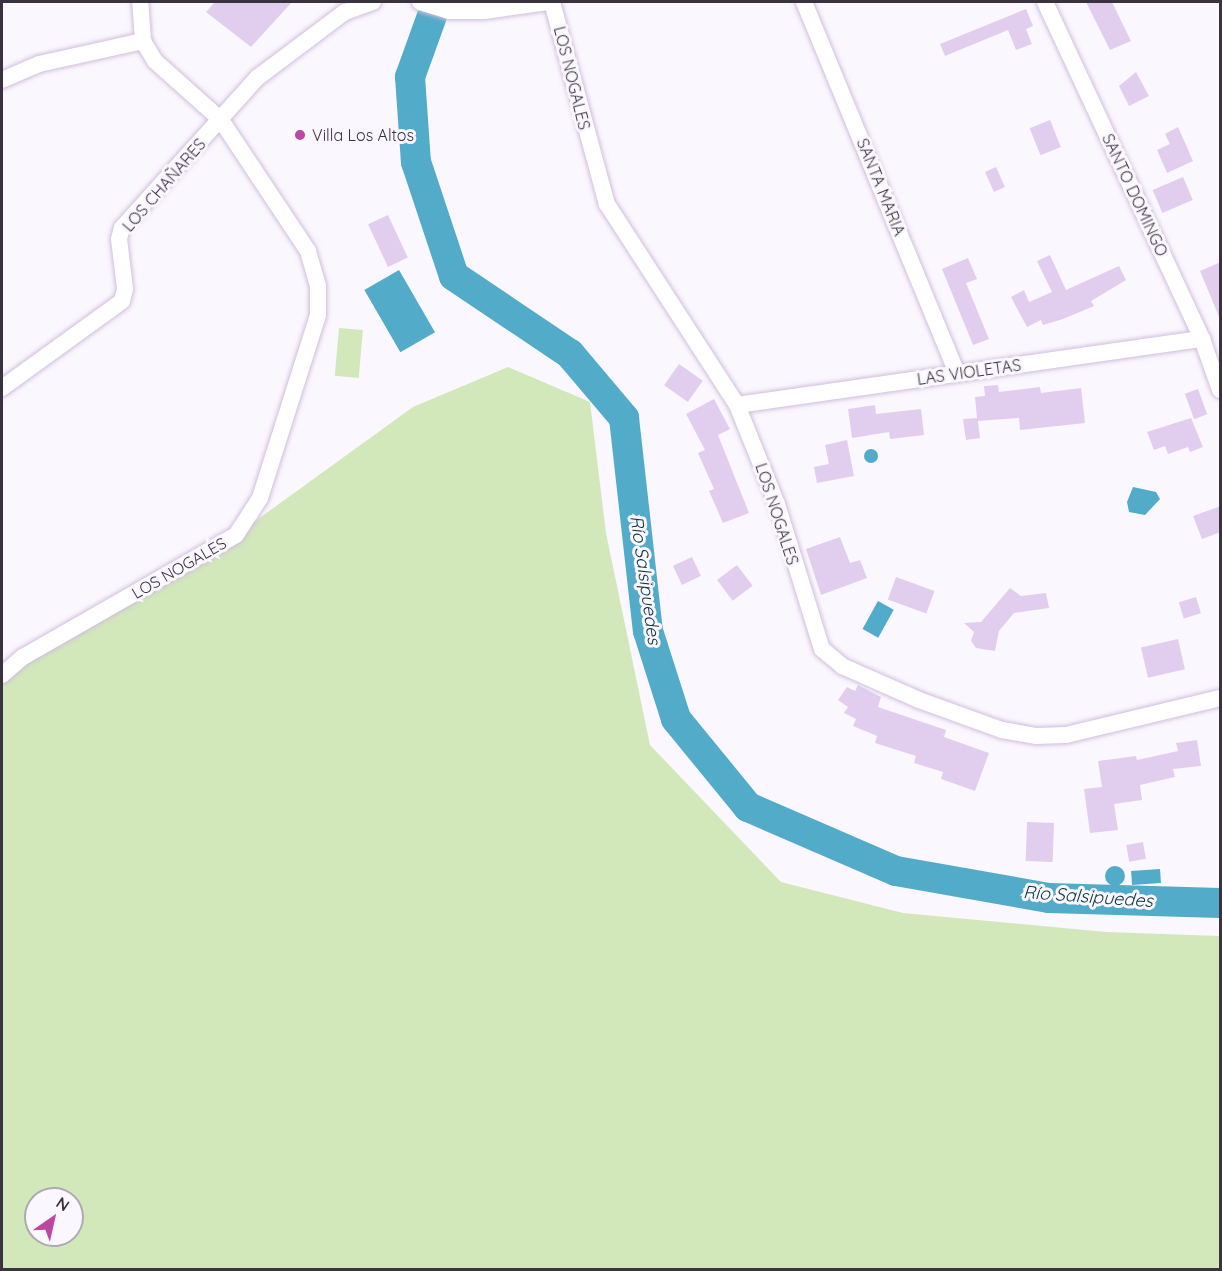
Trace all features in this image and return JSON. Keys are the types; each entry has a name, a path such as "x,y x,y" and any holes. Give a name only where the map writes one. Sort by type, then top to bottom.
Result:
{"street":[{"path":"2,81 39,64 143,41 140,2"},
{"name":"LOS CHAÑARES","path":"2,388 122,301 125,289 119,239 122,228 276,60 345,12 373,2"},
{"path":"420,2 449,11 484,11 547,2"},
{"name":"LOS NOGALES","path":"552,2 607,204 737,405 777,504 822,649 842,666 1002,730 1036,736 1066,735 1221,698"},
{"name":"SANTA MARIA","path":"804,2 957,374"},
{"name":"SANTO DOMINGO","path":"1045,2 1202,339 1221,390"},
{"name":"LOS NOGALES","path":"2,675 23,657 236,535 260,498 318,315 318,286 308,251 292,222 221,120 155,61 143,41"},
{"name":"LAS VIOLETAS","path":"737,405 1202,339"}],"green space":[{"path":"339,328 363,330 359,378 335,376"},
{"path":"508,367 590,402 606,533 650,745 781,882 903,913 1106,932 1220,936 1220,1269 2,1270 2,675 236,535 413,407"}],"water":[{"path":"399,270 435,332 400,352 364,290"},
{"path":"868,449 874,449 878,456 874,463 868,463 864,459 864,453"},
{"path":"1133,487 1156,492 1160,499 1145,515 1129,512 1127,502"},
{"path":"878,601 894,610 878,638 862,629"},
{"path":"1115,866 1122,869 1125,876 1122,883 1115,886 1108,883 1105,876 1108,869"},
{"path":"1160,869 1161,883 1132,885 1131,871"}],"building":[{"path":"215,2 292,2 251,47 206,12"},
{"path":"1086,2 1112,2 1131,41 1110,50"},
{"path":"1026,9 1033,26 1026,29 1032,44 1016,50 1008,30 945,56 940,44"},
{"path":"1136,72 1149,96 1129,106 1119,86"},
{"path":"1050,120 1061,147 1040,155 1030,128"},
{"path":"1178,127 1193,161 1167,173 1157,150 1170,144 1165,134"},
{"path":"996,167 1005,187 994,192 985,172"},
{"path":"1183,177 1193,200 1162,213 1153,190"},
{"path":"388,215 408,258 388,267 368,224"},
{"path":"1050,255 1066,290 1119,266 1126,280 1091,301 1094,306 1063,319 1043,325 1041,320 1027,327 1011,297 1024,290 1029,302 1052,292 1037,261"},
{"path":"968,258 977,279 966,283 989,339 973,345 942,269"},
{"path":"1221,262 1221,319 1220,319 1200,271"},
{"path":"679,364 703,381 688,402 664,385"},
{"path":"998,385 999,392 1040,387 1041,393 1081,388 1085,423 1020,430 1019,418 978,421 980,438 966,440 963,419 977,418 975,397 985,396 984,386"},
{"path":"1198,389 1207,414 1194,419 1185,394"},
{"path":"714,399 730,429 718,435 749,513 723,523 709,491 714,489 698,453 705,450 686,414"},
{"path":"875,405 876,414 921,409 924,435 890,439 889,432 852,438 848,409"},
{"path":"1191,418 1203,447 1190,452 1188,447 1168,454 1165,446 1154,450 1147,432"},
{"path":"847,440 854,476 817,483 814,467 829,464 825,445"},
{"path":"1221,506 1221,532 1202,539 1193,516"},
{"path":"840,537 850,563 860,560 867,578 821,595 806,549"},
{"path":"692,557 701,576 682,585 673,566"},
{"path":"737,565 753,586 733,601 717,580"},
{"path":"896,577 935,591 926,614 888,600"},
{"path":"1010,588 1021,596 1046,593 1049,608 1014,613 999,631 995,651 976,648 971,641 974,632 964,623 981,622"},
{"path":"1196,597 1201,613 1184,619 1179,602"},
{"path":"1178,639 1185,669 1148,678 1141,648"},
{"path":"858,685 881,697 878,707 946,730 944,737 989,753 975,791 941,779 943,772 914,763 916,756 875,743 877,736 853,726 856,719 844,713 848,707 838,700 847,687 855,691"},
{"path":"1197,740 1201,766 1173,769 1175,777 1140,785 1142,800 1114,804 1118,830 1090,833 1084,789 1102,787 1098,761 1136,756 1137,760 1178,751 1176,743"},
{"path":"1027,822 1054,823 1053,862 1026,861"},
{"path":"1143,842 1146,859 1129,862 1126,845"}],"waterway":[{"name":"Río Salsipuedes","path":"437,2 410,77 416,162 454,276 570,354 624,418 648,631 676,719 748,807 896,871 1049,898 1220,903"}],"place":[{"name":"Villa Los Altos","path":"300,135"}]}
